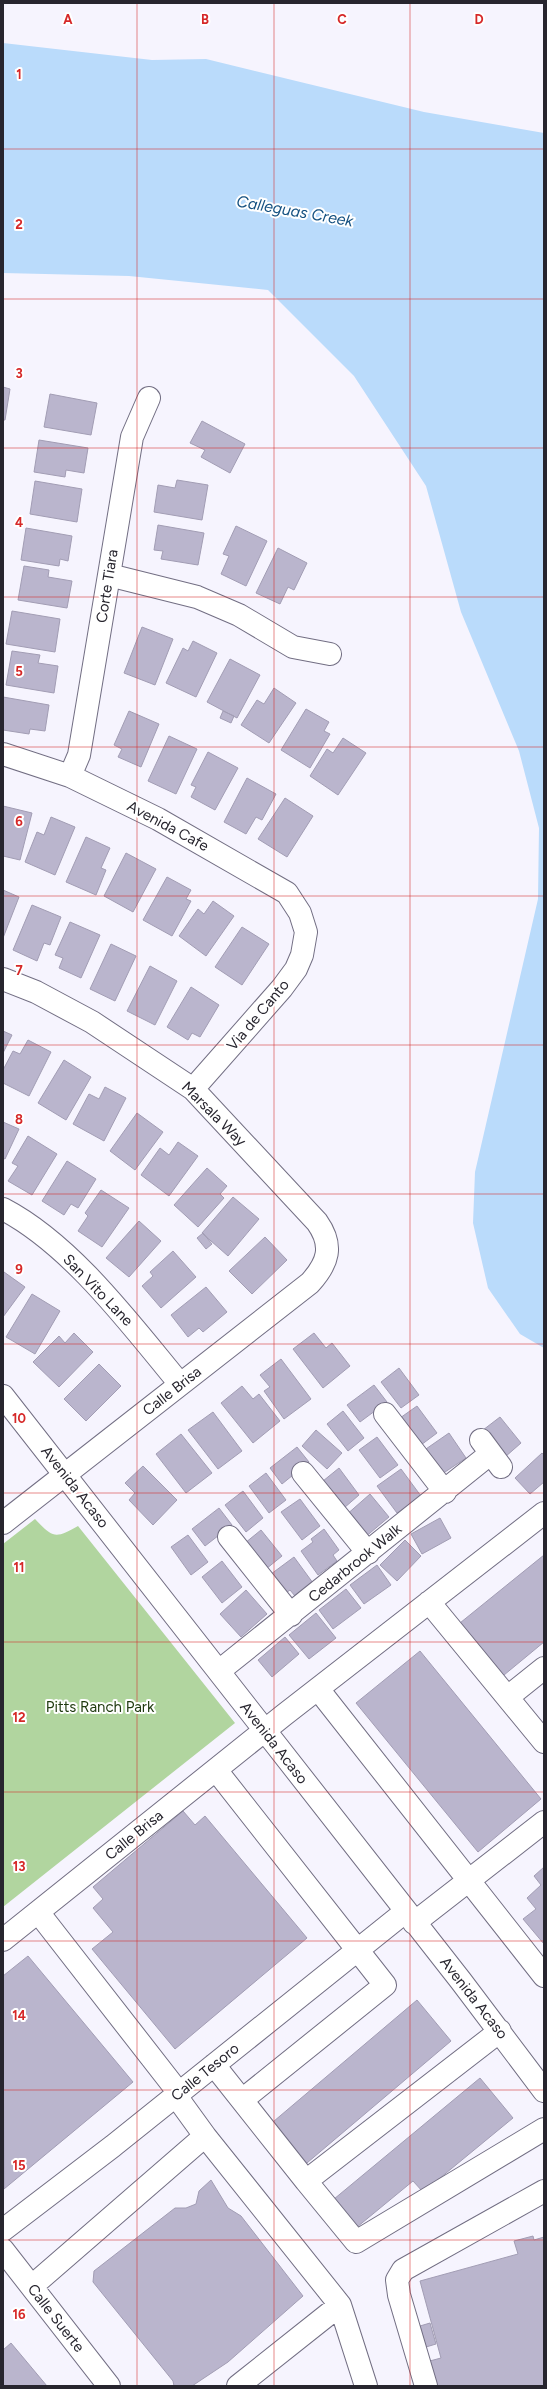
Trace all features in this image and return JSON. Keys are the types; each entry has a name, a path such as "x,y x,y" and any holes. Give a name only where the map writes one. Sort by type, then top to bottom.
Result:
{"street":[{"name":"Corte Tiara","path":"70,776 79,755 132,437 149,398"},
{"path":"109,575 197,597 239,615 293,647 330,654"},
{"name":"Avenida Cafe","path":"3,754 70,776 158,819 287,893 300,913 306,932"},
{"name":"Via de Canto","path":"193,1089 282,988 296,969 302,955 306,932"},
{"name":"Marsala Way","path":"3,979 36,992 92,1022 193,1089 317,1222 324,1232 327,1250"},
{"name":"San Vito Lane","path":"3,1209 54,1245 118,1307 180,1384"},
{"name":"Calle Brisa","path":"3,1523 310,1283 323,1269 327,1250"},
{"name":"Avenida Acaso","path":"3,1396 500,2031 544,2090"},
{"path":"384,1414 445,1492"},
{"name":"Cedarbrook Walk","path":"219,1671 491,1454"},
{"path":"303,1473 368,1553"},
{"name":"Calle Brisa","path":"3,1940 265,1730 544,1513"},
{"path":"229,1537 291,1615"},
{"path":"429,1602 544,1742"},
{"path":"508,1697 544,1668"},
{"path":"318,1689 544,1976"},
{"path":"216,1770 385,1985 242,2100"},
{"name":"Calle Tesoro","path":"3,2230 178,2094 357,1951 468,1881 544,1822"},
{"path":"38,1912 178,2094 205,2136 340,2305 366,2386"},
{"path":"306,2181 500,2031"},
{"path":"214,2065 356,2242 544,2129"},
{"path":"32,2286 205,2136"},
{"path":"426,2386 398,2295 397,2280 403,2270 544,2191"},
{"name":"Calle Suerte","path":"3,2250 109,2386"},
{"path":"238,2386 340,2305"}],"green space":[{"name":"Pitts Ranch Park","path":"35,1519 50,1533 59,1535 78,1526 235,1723 3,1907 3,1544"}],"water":[{"name":"Calleguas Creek","path":"3,43 152,60 206,59 424,112 544,133 544,1348 520,1334 488,1288 473,1223 475,1172 538,899 539,828 519,751 461,612 426,486 354,376 268,290 129,276 3,273"}],"building":[{"path":"3,387 10,389 5,420 3,420"},
{"path":"50,394 97,403 91,435 44,427"},
{"path":"202,421 245,444 230,473 201,457 205,450 190,443"},
{"path":"39,440 88,448 84,473 66,470 65,477 34,472"},
{"path":"177,480 208,485 202,520 154,512 158,485 175,488"},
{"path":"35,481 82,489 77,522 30,514"},
{"path":"158,525 204,533 198,565 161,559 163,551 154,550"},
{"path":"236,526 267,541 246,586 221,574 229,556 223,554"},
{"path":"26,528 72,536 68,561 60,559 59,566 21,560"},
{"path":"278,548 307,563 294,590 288,587 280,604 256,593"},
{"path":"24,566 49,570 48,577 72,581 67,608 18,600"},
{"path":"12,611 60,619 55,652 6,644"},
{"path":"142,627 173,639 155,685 124,673"},
{"path":"193,641 217,653 196,697 166,683 183,648 188,651"},
{"path":"12,651 40,655 38,663 58,666 54,693 6,685"},
{"path":"230,659 260,675 237,718 207,702"},
{"path":"274,688 296,703 269,743 241,725 257,700 264,704"},
{"path":"3,697 49,705 45,731 30,729 29,734 3,730"},
{"path":"306,709 329,722 324,731 330,734 310,768 281,750"},
{"path":"129,711 159,724 141,767 118,757 122,749 114,745"},
{"path":"223,711 234,716 231,723 220,718"},
{"path":"169,736 197,749 176,794 148,781"},
{"path":"343,738 366,753 338,795 310,776 327,749 333,753"},
{"path":"208,752 238,768 215,810 191,797 196,787 191,785"},
{"path":"247,778 276,794 262,820 256,817 246,834 224,822"},
{"path":"285,798 313,816 287,857 258,839"},
{"path":"3,806 32,813 20,860 3,856"},
{"path":"51,817 75,827 55,875 25,862 37,832 44,835"},
{"path":"86,837 110,848 101,868 106,870 96,895 66,882"},
{"path":"126,853 156,869 133,912 104,896"},
{"path":"167,877 191,890 186,899 191,901 172,936 143,920"},
{"path":"3,890 19,897 3,938"},
{"path":"213,901 234,916 206,956 179,936 198,909 204,914"},
{"path":"32,905 61,917 50,945 44,943 37,961 13,950"},
{"path":"70,922 100,935 81,978 59,968 63,958 55,955"},
{"path":"242,927 269,944 242,985 215,967"},
{"path":"111,944 136,956 115,1001 90,989"},
{"path":"150,966 177,981 155,1025 127,1011"},
{"path":"191,987 219,1005 200,1037 192,1033 188,1040 167,1027"},
{"path":"3,1031 12,1035 3,1053"},
{"path":"28,1040 51,1052 29,1096 3,1083 3,1070 13,1051 20,1054"},
{"path":"64,1060 91,1077 66,1120 38,1103"},
{"path":"105,1087 126,1098 104,1141 73,1124 89,1094 99,1099"},
{"path":"137,1113 163,1132 135,1170 110,1151"},
{"path":"3,1122 19,1129 5,1159 3,1158"},
{"path":"28,1136 57,1154 32,1195 8,1181 18,1166 12,1163"},
{"path":"178,1142 198,1156 169,1196 141,1175 160,1148 169,1155"},
{"path":"67,1161 96,1179 78,1208 71,1204 64,1215 42,1201"},
{"path":"207,1168 227,1186 220,1194 224,1198 198,1227 174,1205"},
{"path":"101,1190 129,1208 102,1247 78,1231 88,1216 85,1213"},
{"path":"233,1197 259,1219 228,1256 202,1233"},
{"path":"139,1221 161,1241 129,1277 106,1258"},
{"path":"203,1233 212,1244 206,1249 197,1238"},
{"path":"265,1237 287,1260 252,1294 229,1271"},
{"path":"173,1251 196,1277 161,1308 142,1286 153,1276 150,1272"},
{"path":"3,1272 25,1287 3,1317"},
{"path":"206,1287 227,1312 203,1332 199,1328 188,1337 171,1315"},
{"path":"32,1294 60,1311 35,1354 6,1337"},
{"path":"74,1333 93,1352 59,1387 33,1362 59,1336 65,1343"},
{"path":"314,1333 326,1348 332,1343 350,1366 323,1388 293,1349"},
{"path":"281,1359 311,1399 284,1419 264,1391 270,1387 260,1375"},
{"path":"99,1364 121,1386 86,1421 64,1399"},
{"path":"399,1368 419,1395 401,1408 381,1382"},
{"path":"374,1385 387,1402 360,1422 347,1405"},
{"path":"242,1386 253,1399 259,1394 280,1421 253,1443 221,1403"},
{"path":"417,1406 437,1433 421,1445 400,1418"},
{"path":"343,1411 364,1438 348,1451 327,1424"},
{"path":"213,1412 242,1451 218,1469 188,1430"},
{"path":"500,1417 521,1443 505,1457 483,1430"},
{"path":"316,1430 342,1453 327,1469 302,1446"},
{"path":"449,1433 466,1458 439,1476 423,1451"},
{"path":"181,1434 212,1473 186,1493 156,1454"},
{"path":"377,1437 398,1465 380,1478 359,1450"},
{"path":"297,1447 309,1462 282,1484 270,1468"},
{"path":"542,1453 544,1455 544,1482 530,1494 515,1478"},
{"path":"143,1466 177,1500 153,1525 129,1500 135,1493 125,1483"},
{"path":"339,1468 359,1495 344,1508 323,1481"},
{"path":"401,1469 421,1496 397,1513 377,1486"},
{"path":"266,1473 286,1500 269,1513 249,1486"},
{"path":"243,1491 263,1518 246,1532 225,1505"},
{"path":"370,1494 389,1517 364,1538 345,1516"},
{"path":"300,1499 320,1526 302,1540 281,1512"},
{"path":"219,1508 232,1525 205,1546 192,1529"},
{"path":"440,1518 451,1538 422,1554 411,1534"},
{"path":"324,1529 339,1550 333,1555 337,1561 318,1575 301,1551 313,1542 311,1539"},
{"path":"261,1530 282,1556 266,1569 245,1543"},
{"path":"188,1535 208,1562 191,1575 171,1547"},
{"path":"405,1540 421,1556 397,1581 380,1565"},
{"path":"544,1555 544,1642 498,1680 455,1627"},
{"path":"294,1557 313,1583 295,1596 290,1590 282,1596 267,1577"},
{"path":"222,1561 242,1587 222,1603 202,1577"},
{"path":"377,1565 391,1585 364,1604 350,1585"},
{"path":"346,1589 361,1608 333,1629 319,1610"},
{"path":"246,1590 267,1614 241,1637 220,1614"},
{"path":"316,1613 336,1638 309,1659 289,1635"},
{"path":"285,1637 299,1654 272,1677 258,1660"},
{"path":"420,1651 541,1799 478,1852 356,1703"},
{"path":"183,1811 195,1825 205,1816 307,1938 175,2049 92,1949 113,1932 93,1908 103,1899 93,1887"},
{"path":"544,1867 544,1944 523,1919 536,1909 527,1898 541,1885 534,1876"},
{"path":"28,1956 133,2082 4,2189 3,1976"},
{"path":"417,2000 451,2041 301,2168 267,2127"},
{"path":"480,2078 513,2118 423,2192 413,2181 351,2232 328,2204"},
{"path":"211,2180 228,2208 241,2216 303,2296 228,2362 192,2386 174,2386 173,2381 93,2282 94,2271 175,2208 186,2208 196,2204 199,2191"},
{"path":"533,2236 534,2240 544,2237 544,2386 433,2386 426,2362 441,2358 420,2281 518,2254 514,2241"},
{"path":"430,2323 436,2344 426,2347 420,2326"},
{"path":"11,2343 47,2386 3,2386 3,2350"}]}
